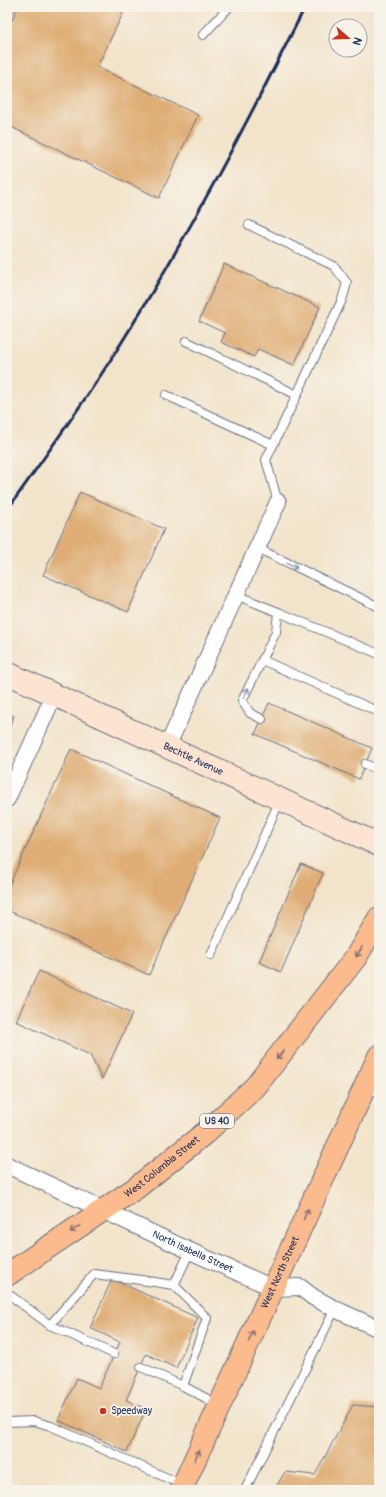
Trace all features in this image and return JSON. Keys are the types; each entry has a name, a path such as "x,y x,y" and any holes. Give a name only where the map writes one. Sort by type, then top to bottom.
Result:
{"main road":[{"name":"Bechtle Avenue","path":"7,673 379,845"},
{"name":"West Columbia Street","path":"7,1275 136,1188 205,1133 255,1087 356,957 379,918"},
{"name":"West North Street","path":"186,1488 219,1406 272,1288 372,1089 379,1056"}],"street":[{"path":"167,747 278,502"},
{"path":"7,799 54,695"},
{"name":"North Isabella Street","path":"7,1165 272,1288 300,1287 313,1297 335,1309 379,1329"}],"lane":[{"path":"7,13 10,7"},
{"path":"203,35 229,7"},
{"path":"249,225 334,266 347,283 342,300 266,460 278,502"},
{"path":"186,341 296,396"},
{"path":"166,395 273,445"},
{"path":"257,548 379,607"},
{"path":"236,595 379,654"},
{"path":"262,719 250,713 242,701 276,632 278,612"},
{"path":"262,660 379,712"},
{"path":"365,764 379,770"},
{"path":"211,955 280,799"},
{"path":"174,1285 190,1251"},
{"path":"50,1325 94,1274 174,1285 208,1318 183,1386"},
{"path":"7,1293 50,1325 114,1354"},
{"path":"245,1490 335,1309"},
{"path":"141,1367 183,1386 219,1406"},
{"path":"7,1422 34,1421 51,1426 186,1488"}],"building":[{"path":"18,7 126,7 97,67 198,115 159,198 7,125 7,30"},
{"path":"224,264 320,307 294,365 258,349 254,357 221,342 225,333 199,321"},
{"path":"80,492 164,529 128,612 43,575"},
{"path":"269,703 372,748 359,779 255,734"},
{"path":"7,713 14,716 7,730"},
{"path":"71,749 220,818 149,975 7,910 7,890"},
{"path":"301,864 323,873 281,972 259,962"},
{"path":"39,971 132,1014 102,1079 90,1055 16,1021"},
{"path":"112,1279 198,1318 176,1368 146,1354 126,1400 146,1409 127,1452 58,1420 77,1378 99,1388 120,1342 90,1328"},
{"path":"353,1405 379,1407 379,1490 274,1490 285,1472 315,1475"}],"railway":[{"path":"7,510 89,393 166,269 214,183 305,7"}],"place":[{"name":"Speedway","path":"103,1411"}]}
